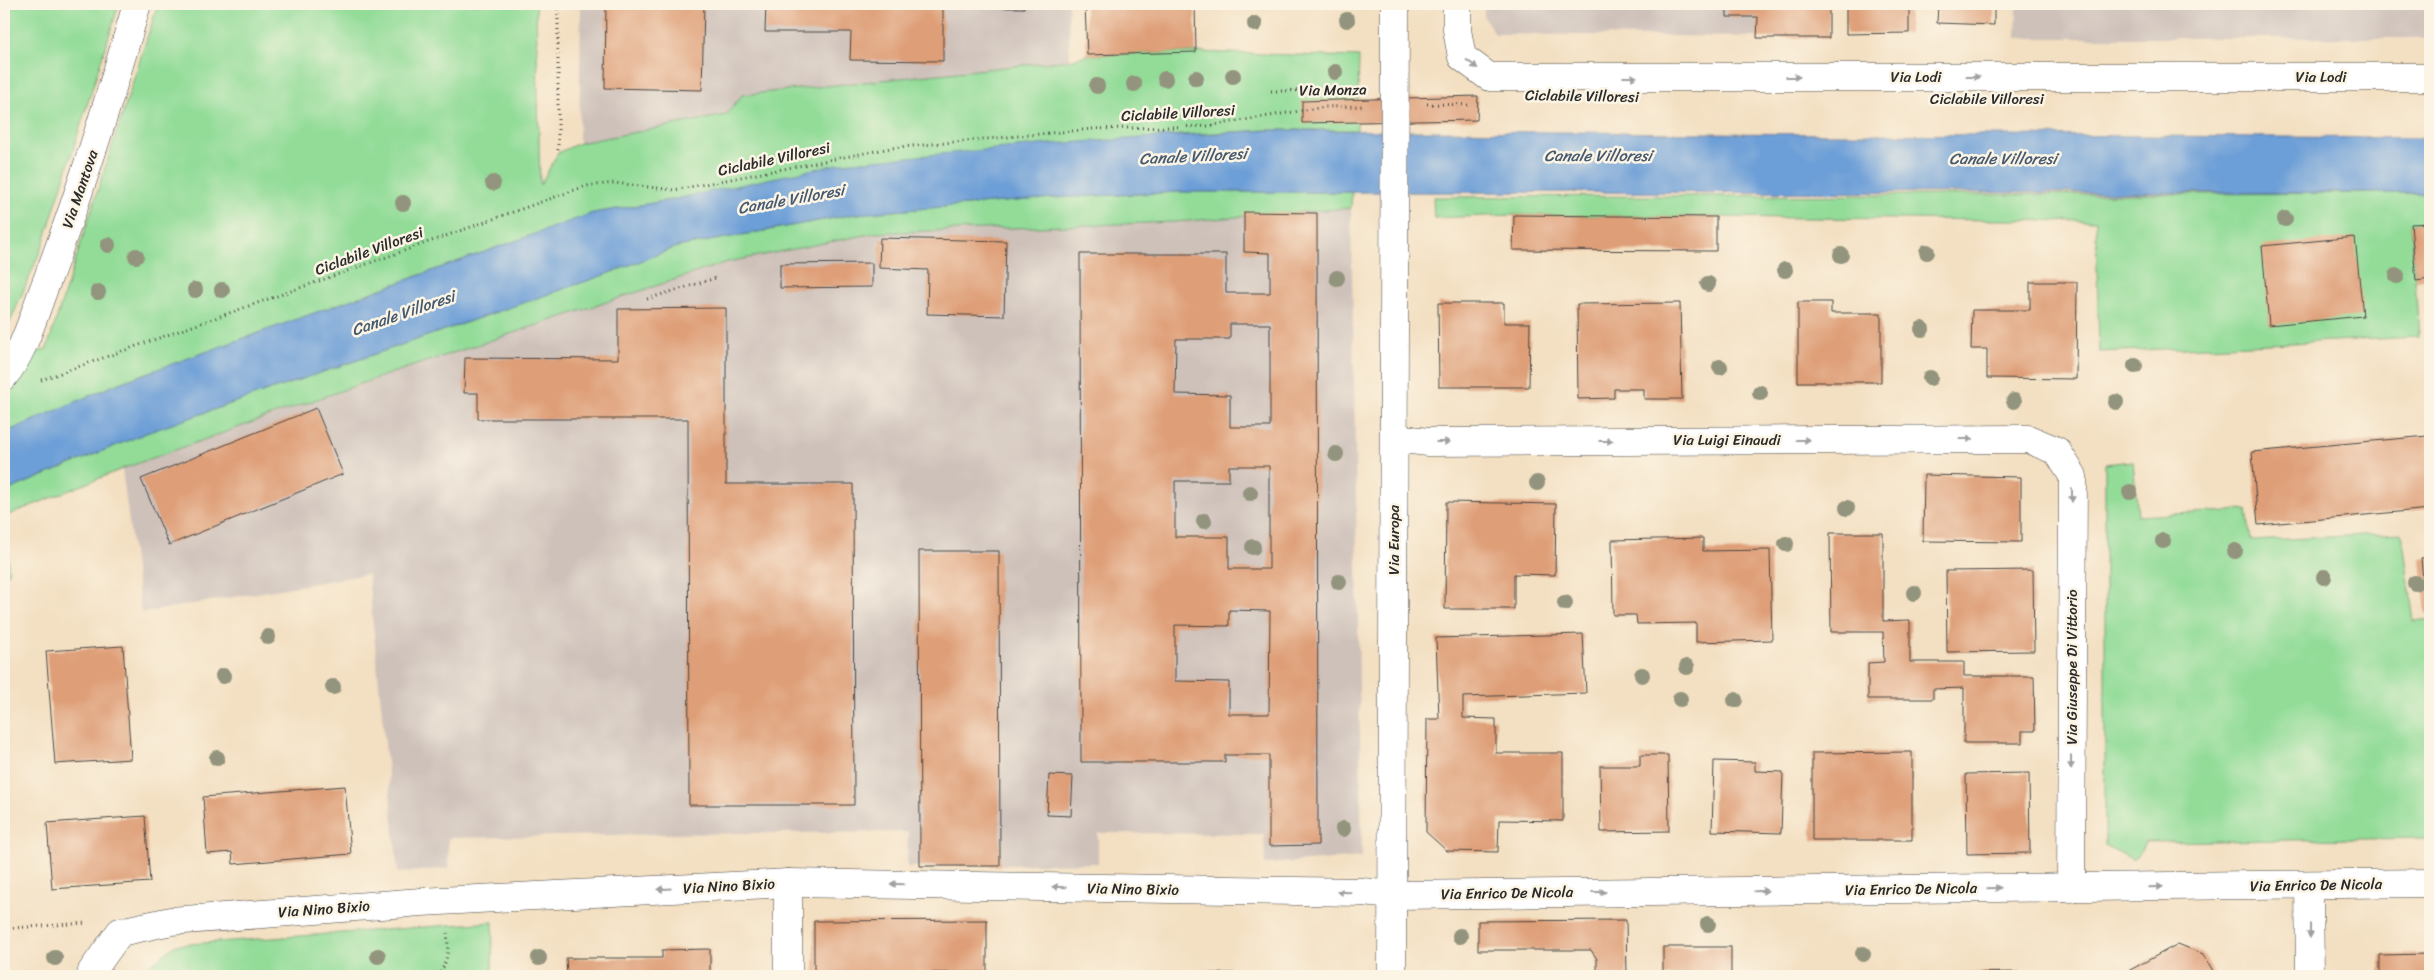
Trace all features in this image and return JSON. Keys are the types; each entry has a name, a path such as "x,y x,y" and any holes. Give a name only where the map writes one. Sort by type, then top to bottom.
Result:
{"street":[{"name":"Via Mantova","path":"6,373 25,338 97,139 137,4"},
{"name":"Via Europa","path":"1392,976 1395,4"},
{"name":"Via Lodi","path":"1457,4 1457,30 1462,57 1489,77 2430,78"},
{"name":"Via Luigi Einaudi","path":"1395,438 1428,442 2028,439 2057,451"},
{"name":"Via Giuseppe Di Vittorio","path":"2057,451 2073,476 2071,888"},
{"name":"Via Nino Bixio","path":"120,932 171,920 441,900 788,882 1362,892 1393,895"},
{"path":"788,882 788,976"},
{"name":"Via Enrico De Nicola","path":"1393,895 2430,884"},
{"path":"2309,885 2310,976"},
{"path":"91,976 92,971 120,932"}],"path":[{"path":"558,4 558,153"},
{"name":"Via Monza","path":"1271,91 1395,102"},
{"name":"Ciclabile Villoresi","path":"40,381 586,186 615,183 674,190 891,148 1093,129 1208,126 1324,108 1395,102 1473,105"},
{"path":"647,299 716,278"},
{"path":"437,976 442,971 449,948 441,900"},
{"path":"13,928 108,921 120,932"}],"shaded area":[{"path":"581,4 1068,4 1070,60 742,95 726,115 579,143"},
{"path":"1484,4 1829,4 1829,38 1495,34 1484,17"},
{"path":"2017,4 2430,4 2430,38 2016,38"},
{"path":"1351,208 1362,857 1265,864 1264,834 1098,833 1098,863 907,867 908,832 660,834 448,838 449,868 398,873 368,574 141,613 122,469 469,346 728,262 875,233 1175,222"}],"green space":[{"path":"4,4 119,4 43,245 4,336"},
{"path":"158,4 536,4 540,185 558,153 579,143 726,115 742,95 1070,60 1087,55 1196,52 1359,57 1357,130 1267,130 1178,135 671,200 593,213 119,383 4,433 4,368 47,348"},
{"path":"1179,192 1352,192 1351,208 1175,222 875,233 728,262 374,379 122,469 6,516 9,574 4,574 4,492 146,433 604,275 677,247 856,214 1053,198"},
{"path":"2430,193 2430,223 2411,224 2419,337 2099,352 2096,221 1514,215 1434,218 1433,197"},
{"path":"2133,461 2138,516 2247,510 2251,541 2402,533 2414,621 2430,619 2430,838 2146,842 2134,860 2105,845 2105,464"},
{"path":"493,922 492,976 135,976 176,945"}],"water":[{"name":"Canale Villoresi","path":"1267,130 2430,138 2430,193 1179,192 1053,198 855,214 677,247 604,275 146,433 4,492 4,433 119,383 593,213 671,200 842,163 1050,144"}],"building":[{"path":"606,4 704,4 702,90 605,88"},
{"path":"766,4 1024,4 1024,8 943,7 943,61 850,60 851,32 765,32"},
{"path":"1085,4 1195,4 1196,52 1087,55"},
{"path":"1727,4 1829,4 1829,38 1757,38 1758,17 1727,17"},
{"path":"1846,4 1909,4 1909,33 1846,34"},
{"path":"1938,4 1994,4 1994,25 1937,23"},
{"path":"1478,96 1477,120 1302,123 1302,101"},
{"path":"1244,212 1317,213 1318,845 1269,846 1269,755 1225,755 1225,762 1081,762 1080,254 1226,254 1226,293 1270,293 1270,253 1244,252","holes":["1230,324 1270,324 1270,427 1230,427 1230,395 1175,394 1176,339 1230,339","1229,466 1269,466 1269,569 1229,569 1229,537 1175,537 1175,481 1229,481","1229,610 1270,611 1269,714 1229,714 1229,682 1175,681 1175,625 1229,626"]},
{"path":"1514,215 1716,217 1716,251 1513,250"},
{"path":"2430,223 2430,279 2416,281 2411,224"},
{"path":"2355,237 2363,316 2269,325 2262,246"},
{"path":"880,238 1006,241 1004,316 927,314 928,270 879,268"},
{"path":"872,263 872,287 780,288 780,264"},
{"path":"2030,282 2077,282 2076,379 1987,378 1987,349 1971,349 1972,310 2030,310"},
{"path":"1798,302 1831,302 1831,313 1881,313 1881,382 1798,382"},
{"path":"1438,303 1504,303 1504,323 1530,323 1529,387 1439,387"},
{"path":"1680,303 1682,399 1644,399 1644,389 1614,389 1614,398 1578,399 1577,304"},
{"path":"726,308 726,484 853,484 854,805 689,805 688,419 478,419 478,393 464,393 465,358 618,359 618,309"},
{"path":"316,408 343,474 169,545 141,479"},
{"path":"2428,436 2430,448 2430,509 2258,525 2252,452"},
{"path":"1924,475 2021,477 2021,542 1923,541"},
{"path":"1446,502 1556,504 1555,575 1514,574 1514,609 1445,609"},
{"path":"1830,533 1883,533 1883,621 1910,620 1910,662 1964,662 1964,676 2034,676 2035,731 2022,731 2022,743 1964,743 1964,688 1933,689 1933,699 1868,699 1868,663 1884,662 1883,632 1831,632"},
{"path":"1703,538 1703,551 1770,550 1772,640 1696,642 1696,623 1637,624 1636,615 1613,615 1612,540"},
{"path":"919,551 999,551 1000,866 920,866"},
{"path":"2430,557 2430,613 2426,614 2421,558"},
{"path":"2033,570 2034,651 1947,652 1946,571"},
{"path":"1583,634 1586,693 1463,697 1463,718 1496,719 1496,753 1563,753 1563,821 1499,820 1498,852 1447,851 1426,832 1427,719 1439,719 1436,638"},
{"path":"123,646 131,759 55,764 46,651"},
{"path":"1912,752 1912,840 1812,840 1812,753"},
{"path":"1640,755 1668,755 1669,831 1601,832 1600,766 1640,766"},
{"path":"1714,761 1755,762 1755,771 1783,772 1781,833 1712,831"},
{"path":"2029,773 2030,853 1967,854 1966,774"},
{"path":"1049,775 1073,776 1071,816 1047,815"},
{"path":"345,786 351,854 233,864 232,852 207,854 203,797"},
{"path":"145,816 150,882 52,889 47,823"},
{"path":"987,920 987,972 905,973 905,976 814,976 814,921"},
{"path":"1626,920 1627,976 1597,976 1597,959 1591,950 1478,950 1478,921"},
{"path":"2178,944 2203,954 2216,976 2119,976"},
{"path":"1663,947 1731,947 1731,976 1663,976"},
{"path":"710,949 710,976 567,976 566,958 662,958 662,950"},
{"path":"2430,954 2430,976 2380,976 2380,955"},
{"path":"2019,972 2019,976 1964,976 1964,973"},
{"path":"1183,973 1313,973 1313,976 1183,976"}]}
